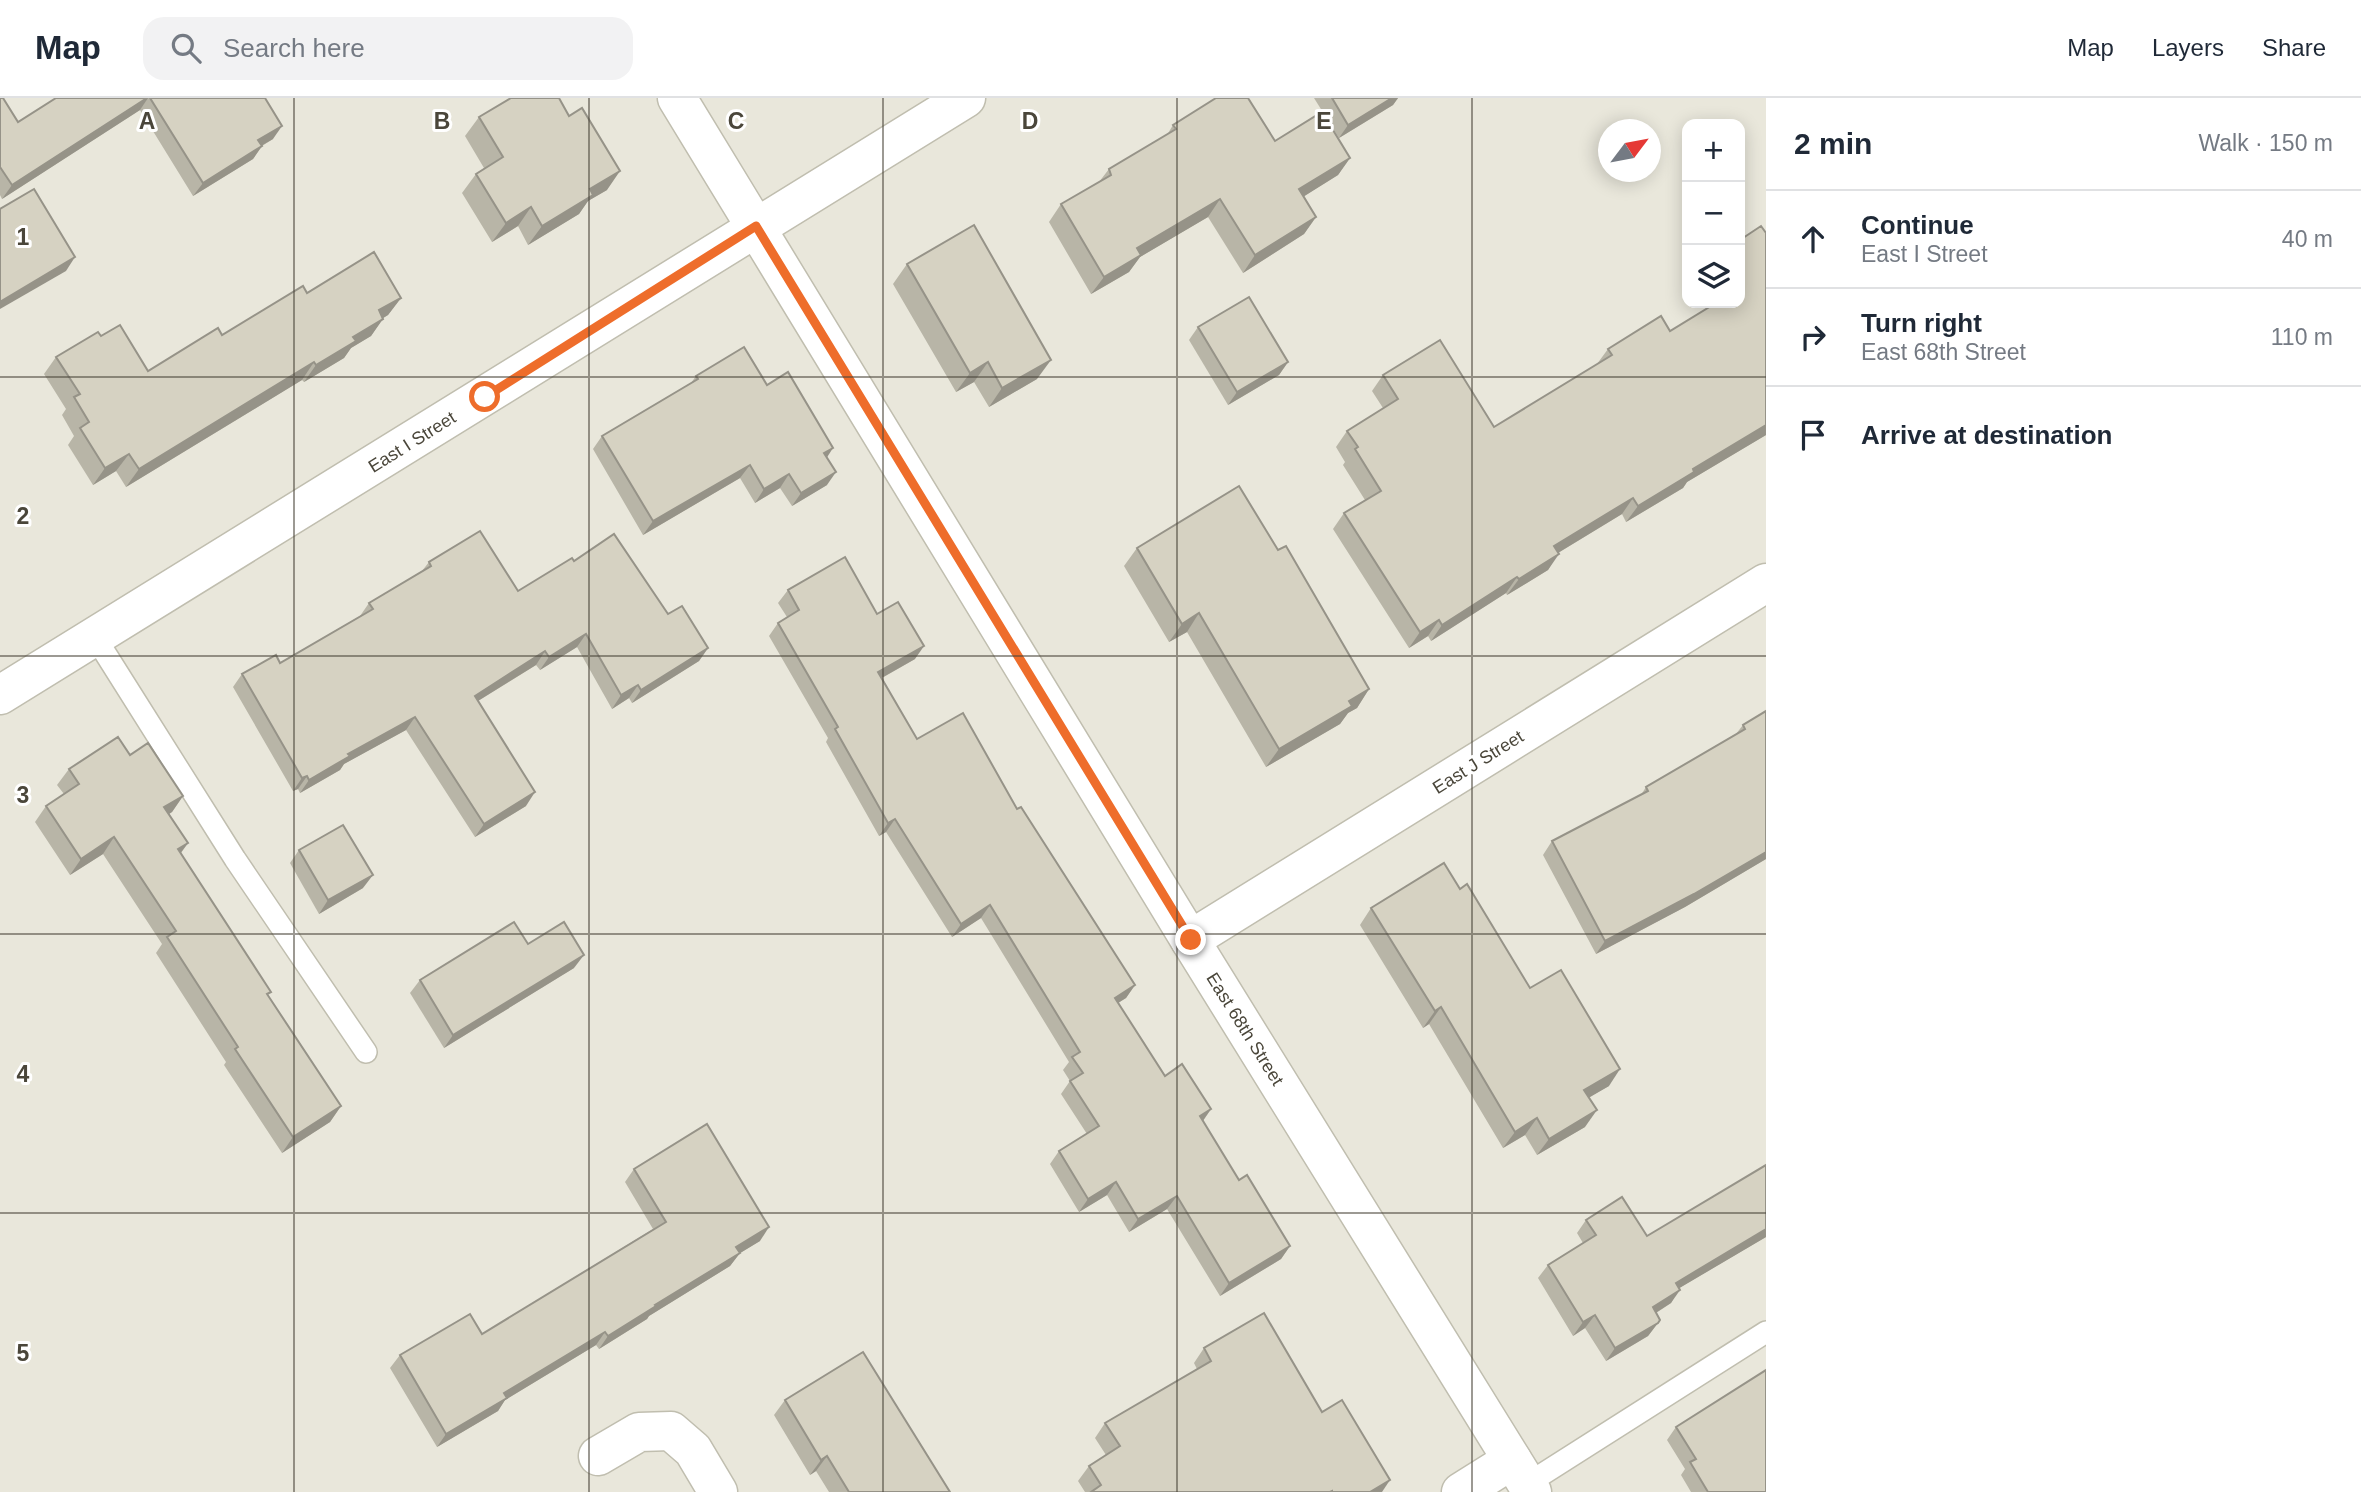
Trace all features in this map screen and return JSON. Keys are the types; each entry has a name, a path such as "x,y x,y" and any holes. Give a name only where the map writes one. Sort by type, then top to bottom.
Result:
{"street":[{"name":"East 68th Street","path":"677,98 1523,1479"},
{"name":"East I Street","path":"0,695 966,98"},
{"name":"East J Street","path":"1191,940 1766,583"},
{"path":"598,1456 639,1432 671,1431 693,1450 718,1492"},
{"path":"1461,1492 1523,1479"}],"lane":[{"path":"95,637 235,859 366,1052"},
{"path":"1523,1479 1766,1332"}],"shaded area":[{"path":"0,98 1766,98 1766,1492 0,1492"}],"building":[{"path":"0,98 3,98 18,122 56,98 147,98 12,185 0,167"},
{"path":"150,98 265,98 282,126 258,140 262,146 203,183"},
{"path":"511,98 559,98 569,116 582,108 620,171 590,189 593,195 542,226 531,207 506,223 476,174 503,157 479,117"},
{"path":"1216,98 1248,98 1275,141 1322,112 1350,158 1299,189 1316,217 1255,255 1220,199 1137,248 1141,255 1104,277 1061,204 1111,175 1109,169 1176,129 1173,125"},
{"path":"1332,98 1392,98 1348,125"},
{"path":"34,189 75,257 0,302 0,209"},
{"path":"974,225 1051,360 1002,388 988,362 970,373 907,264"},
{"path":"1761,226 1766,233 1766,425 1638,506 1633,498 1554,546 1559,554 1519,579 1517,577 1442,625 1439,620 1420,632 1344,513 1381,491 1347,431 1398,399 1383,375 1440,340 1494,427 1612,355 1608,349 1661,316 1670,331 1708,308 1745,308 1745,237"},
{"path":"374,252 401,298 379,310 383,319 353,337 356,341 316,365 314,362 139,469 129,454 105,468 80,428 89,422 74,397 80,394 56,357 98,332 101,336 120,325 148,371 218,328 222,335 303,286 307,293"},
{"path":"1249,297 1288,362 1237,392 1198,327"},
{"path":"744,347 767,385 788,372 833,448 824,453 836,472 801,493 789,474 764,489 750,465 653,521 602,436 698,379 696,376"},
{"path":"1239,486 1278,550 1286,546 1369,689 1349,701 1352,706 1279,749 1199,613 1182,624 1137,548"},
{"path":"480,531 518,591 572,558 574,561 614,534 668,614 682,606 708,648 641,690 638,685 621,695 586,634 549,657 545,651 475,696 535,792 484,824 415,717 348,754 350,756 309,780 307,776 302,778 242,674 276,655 280,663 373,609 369,603 431,566 429,562"},
{"path":"845,557 877,614 898,602 924,646 878,672 917,739 963,713 1017,809 1021,807 1135,985 1115,998 1165,1076 1182,1064 1211,1109 1200,1116 1239,1180 1247,1175 1290,1246 1229,1283 1177,1196 1138,1219 1116,1182 1088,1199 1059,1151 1099,1126 1070,1081 1083,1073 1072,1057 1080,1052 990,905 961,924 895,819 888,823 835,729 838,727 778,623 799,610 788,590"},
{"path":"1766,711 1766,852 1605,941 1552,841 1648,791 1646,787 1745,729 1743,725"},
{"path":"118,737 130,755 148,743 183,796 164,807 188,843 178,849 271,992 267,994 341,1106 293,1137 235,1049 238,1047 167,937 176,931 114,837 81,859 46,806 79,784 69,769"},
{"path":"343,825 373,875 328,900 299,850"},
{"path":"1444,863 1460,889 1467,884 1530,988 1561,970 1620,1069 1584,1090 1597,1110 1549,1139 1537,1118 1515,1132 1441,1007 1435,1011 1371,908"},
{"path":"514,922 528,944 564,922 584,955 453,1035 420,980"},
{"path":"707,1124 769,1227 736,1247 740,1253 608,1336 605,1332 504,1393 507,1398 446,1434 400,1355 470,1314 482,1334 666,1222 634,1169"},
{"path":"1766,1165 1766,1229 1676,1283 1680,1290 1653,1307 1660,1320 1658,1323 1615,1348 1595,1315 1583,1322 1548,1265 1596,1235 1586,1220 1622,1197 1647,1236"},
{"path":"1264,1313 1322,1412 1342,1400 1390,1480 1370,1492 1091,1492 1101,1485 1089,1466 1120,1446 1105,1423 1211,1361 1204,1348"},
{"path":"863,1352 950,1492 849,1492 827,1456 821,1460 785,1400"},
{"path":"1766,1370 1766,1492 1708,1492 1690,1462 1696,1459 1676,1427"}],"route":[{"path":"485,397 756,226 1191,940"}]}
